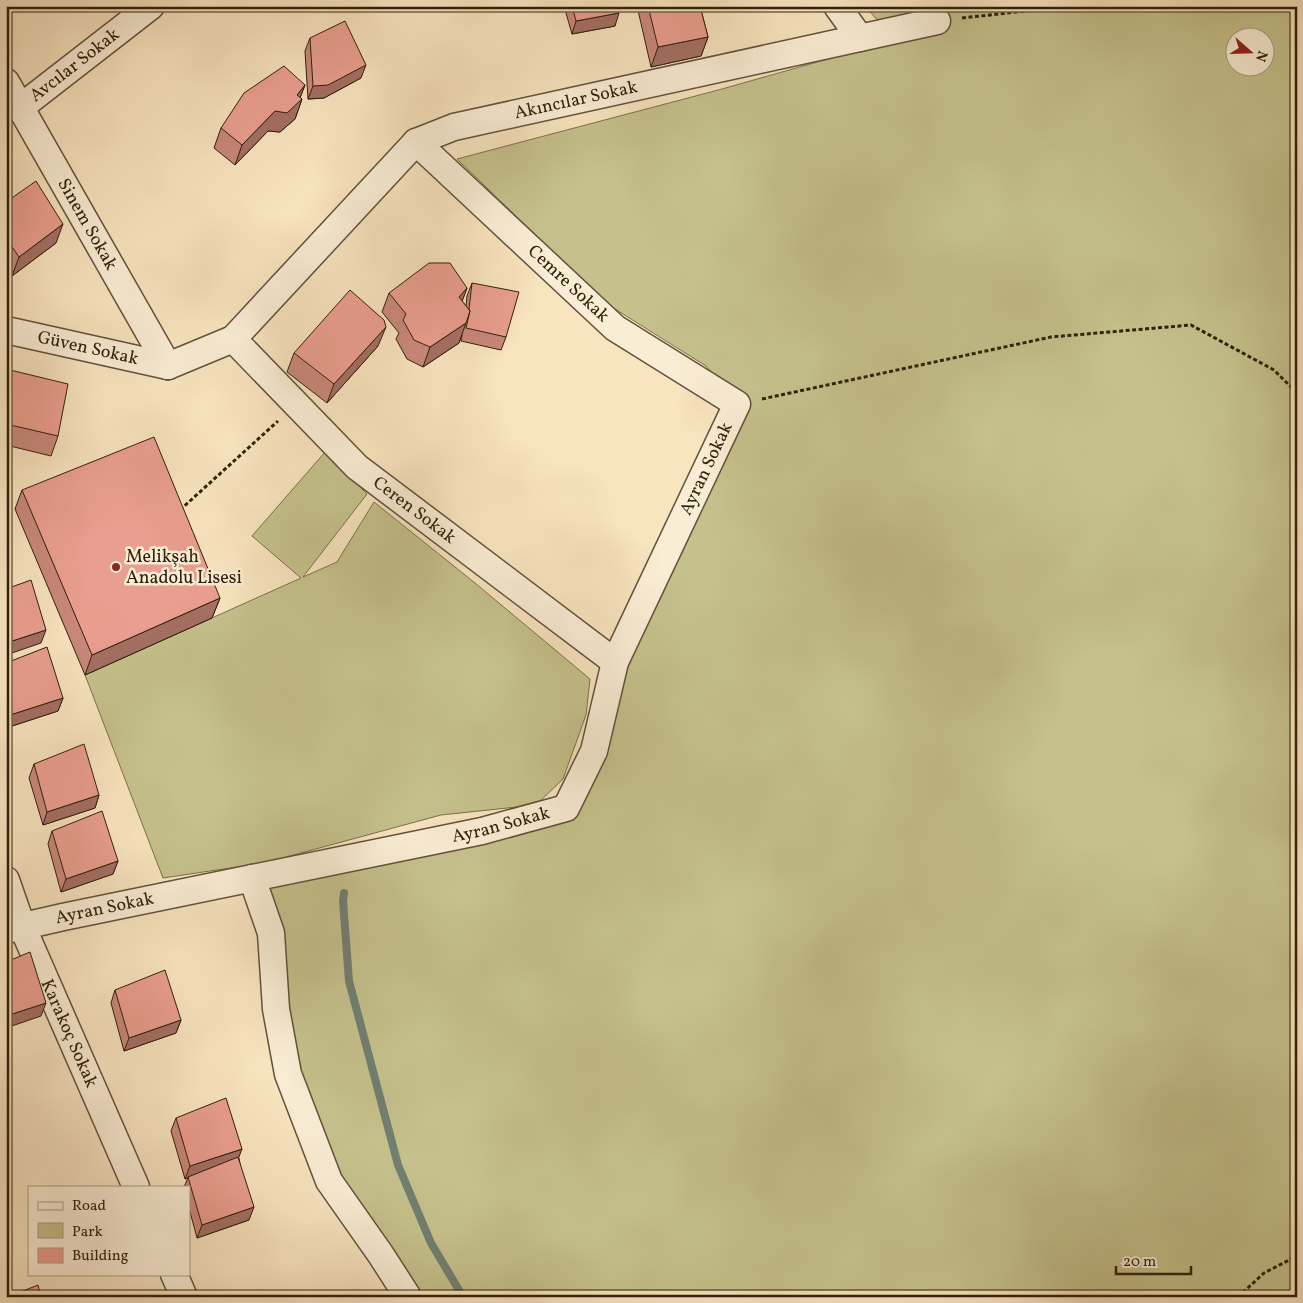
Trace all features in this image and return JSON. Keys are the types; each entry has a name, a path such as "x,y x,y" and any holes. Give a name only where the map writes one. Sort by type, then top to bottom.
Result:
{"street":[{"name":"Avcılar Sokak","path":"21,107 150,6"},
{"path":"837,6 860,38"},
{"name":"Akıncılar Sokak","path":"168,366 233,339 416,142 454,127 937,21"},
{"name":"Sinem Sokak","path":"6,82 168,366"},
{"name":"Cemre Sokak","path":"416,142 615,328 737,404"},
{"name":"Güven Sokak","path":"6,330 168,366"},
{"name":"Ceren Sokak","path":"233,339 357,467 615,662"},
{"name":"Ayran Sokak","path":"14,928 482,831 566,808 594,750 615,662 737,404"},
{"path":"252,878 271,933 276,1009 288,1074 329,1181 408,1297"},
{"name":"Karakoç Sokak","path":"6,880 14,928 136,1186"},
{"path":"175,1276 184,1297"}],"path":[{"path":"937,21 1071,6"},
{"path":"737,404 1051,337 1191,325 1274,370 1297,394"},
{"path":"179,511 288,412 295,403"},
{"path":"1238,1297 1264,1273 1297,1256"}],"green space":[{"path":"865,6 1297,6 1297,1297 408,1297 381,1255 288,1074 252,878 566,808 615,662 737,404 706,366 607,304 457,159 722,89 895,40"},
{"path":"326,451 367,494 303,577 337,562 374,502 590,679 586,715 563,779 536,805 441,815 264,863 163,878 85,675 301,578 252,536"}],"building":[{"path":"572,6 618,6 619,13 576,21"},
{"path":"648,6 700,6 708,37 658,47"},
{"path":"345,21 366,65 328,85 313,86 310,38"},
{"path":"284,66 305,85 297,95 302,99 287,113 275,111 242,145 221,128 244,93"},
{"path":"36,181 63,224 19,257 6,238 6,202"},
{"path":"429,263 450,263 467,288 459,297 470,311 466,323 430,347 414,340 403,320 406,314 389,293"},
{"path":"472,283 519,292 506,337 466,328 470,311"},
{"path":"350,290 384,320 386,327 334,384 294,353"},
{"path":"6,369 68,384 58,436 6,424"},
{"name":"Melikşah Anadolu Lisesi","path":"154,437 220,598 92,655 22,490"},
{"path":"31,580 46,630 6,643 6,589"},
{"path":"47,647 63,698 10,715 6,700 6,663"},
{"path":"84,744 99,795 47,812 34,764"},
{"path":"102,811 118,861 66,879 52,831"},
{"path":"30,952 46,1003 6,1016 6,962"},
{"path":"165,970 181,1020 129,1038 115,990"},
{"path":"226,1098 242,1149 190,1166 176,1118"},
{"path":"238,1157 254,1207 202,1225 188,1177"},
{"path":"38,1285 41,1297 8,1297"}],"waterway":[{"path":"344,893 349,981 398,1165 431,1243 463,1297"}],"place":[{"name":"Melikşah Anadolu Lisesi","path":"116,567"}]}
